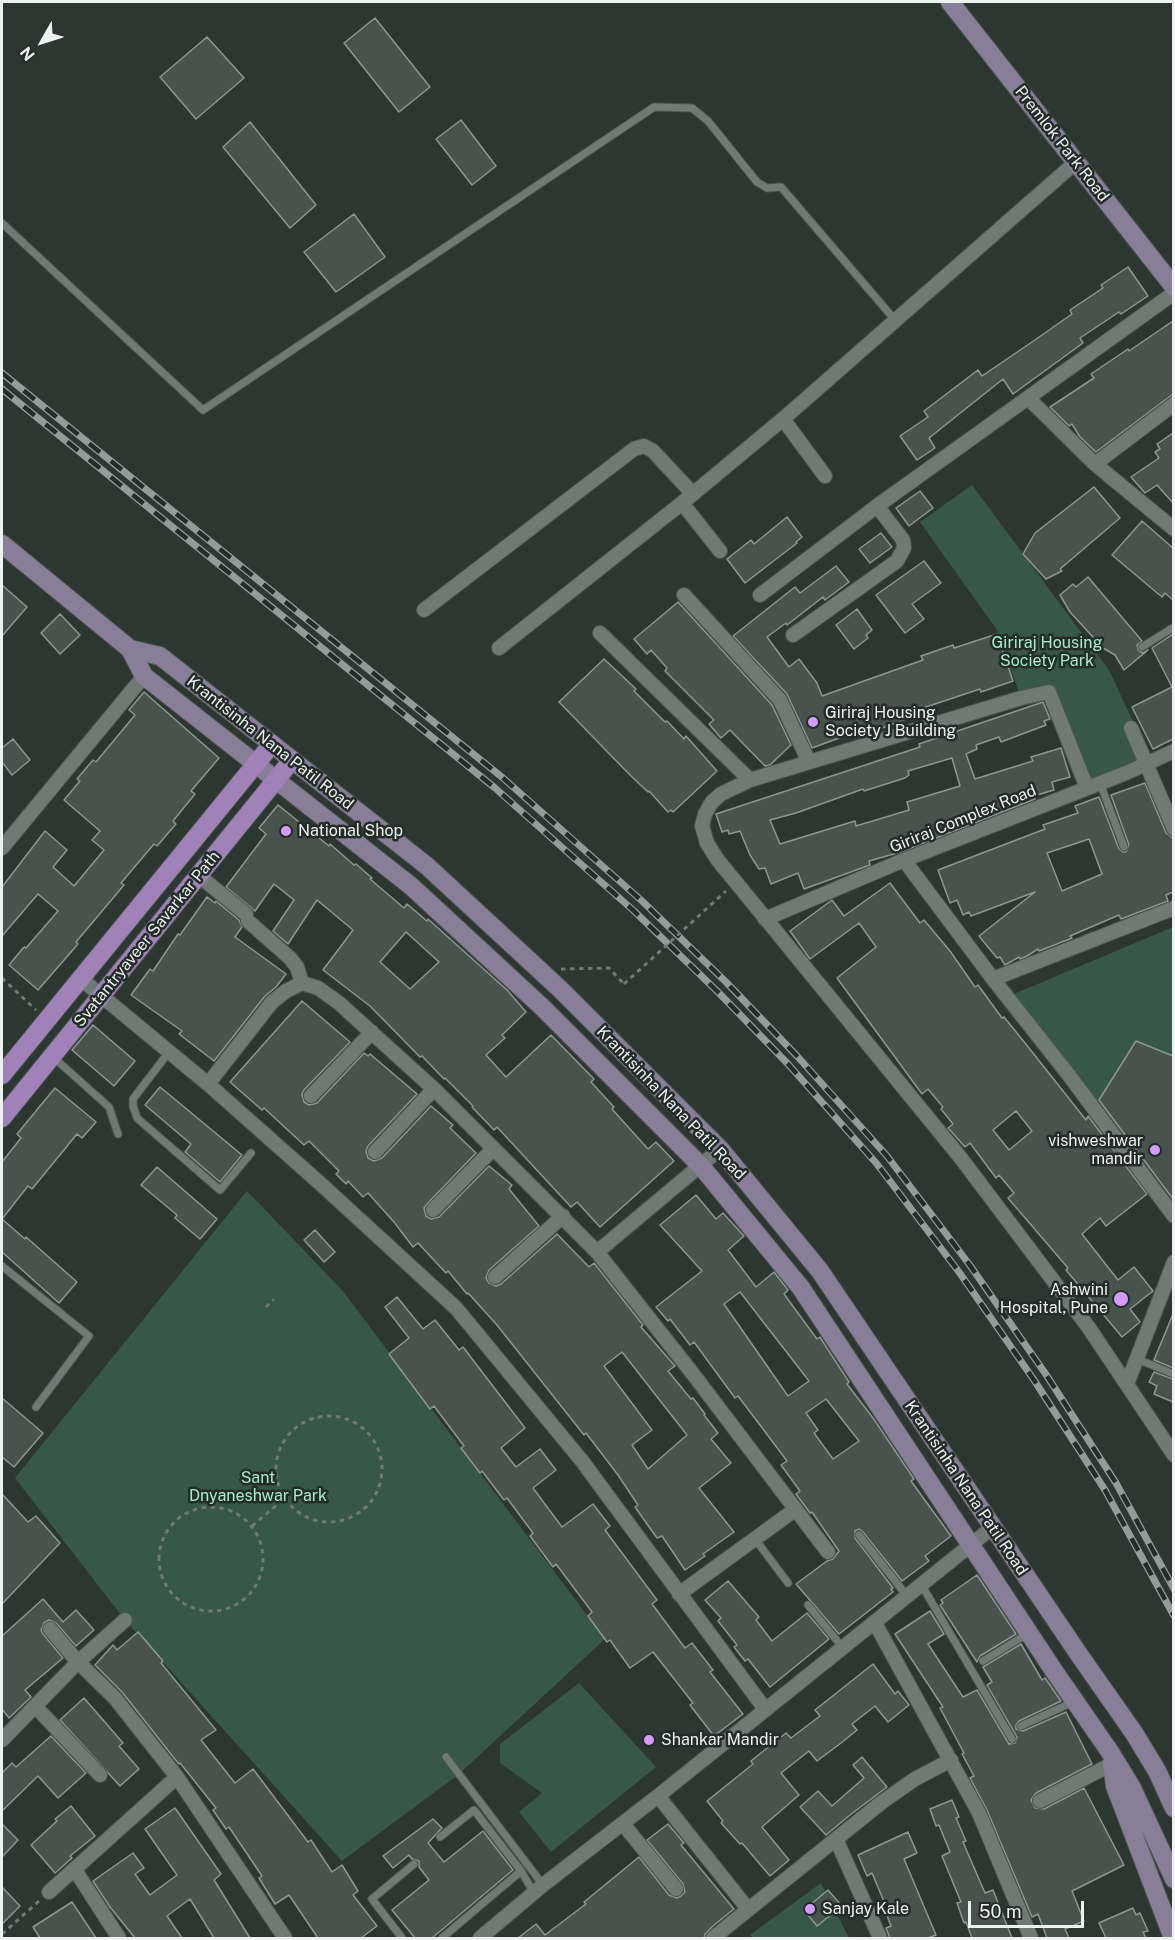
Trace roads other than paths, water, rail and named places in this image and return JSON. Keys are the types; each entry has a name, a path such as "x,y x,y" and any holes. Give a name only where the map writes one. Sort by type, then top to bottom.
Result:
{"main road":[{"name":"Premlok Park Road","path":"950,2 1173,286"},
{"name":"Krantisinha Nana Patil Road","path":"2,544 130,649 144,675 411,886 542,1007 701,1166 801,1288 971,1543 1132,1788 1173,1879"},
{"name":"Krantisinha Nana Patil Road","path":"130,649 160,656 427,866 546,977 720,1149 820,1271 1134,1733 1157,1772 1173,1808"},
{"name":"Svatantryaveer Savarkar Path","path":"2,1075 272,744"},
{"name":"Svatantryaveer Savarkar Path","path":"2,1118 292,760"},
{"path":"1111,1758 1115,1786 1173,1938"},
{"path":"1132,1788 1157,1772"}],"street":[{"path":"499,648 688,498 783,418 1076,162"},
{"path":"760,595 877,506 1173,293"},
{"path":"1028,398 1095,464 1173,529"},
{"path":"1095,464 1173,404"},
{"path":"783,418 825,476"},
{"path":"424,610 634,449 644,446 653,451 688,498 720,550"},
{"path":"793,635 897,561 904,548 903,540 877,506"},
{"path":"684,595 780,699 809,762"},
{"path":"600,633 750,780"},
{"path":"2,848 144,675"},
{"path":"1094,785 1049,692 1021,698 750,780 721,794 712,802 705,814 702,826 707,843 717,859 960,1157 1089,1328 1173,1455"},
{"path":"1131,728 1173,829"},
{"name":"Giriraj Complex Road","path":"765,919 1173,751"},
{"path":"904,860 1068,1074 1173,1216"},
{"path":"198,875 290,958 297,967 302,983"},
{"path":"993,979 1173,908"},
{"path":"80,978 208,1084 456,1308 582,1461 765,1709"},
{"path":"208,1084 272,1002 286,991 302,983 318,988 339,1003 434,1089 597,1252 828,1552"},
{"path":"311,1096 372,1032"},
{"path":"375,1152 434,1089"},
{"path":"433,1210 493,1149"},
{"path":"597,1252 720,1149"},
{"path":"495,1277 563,1216"},
{"path":"1127,1384 1173,1262"},
{"path":"680,1594 796,1509"},
{"path":"480,1938 993,1527"},
{"path":"2,1740 78,1662 125,1620"},
{"path":"875,1623 979,1813 1031,1938"},
{"path":"50,1629 78,1662 115,1698 177,1777 285,1938"},
{"path":"35,1706 100,1774"},
{"path":"1040,1801 1111,1758"},
{"path":"713,1938 882,1802 915,1779 951,1760"},
{"path":"49,1892 177,1777"},
{"path":"658,1796 748,1909"},
{"path":"623,1824 676,1889"},
{"path":"836,1839 880,1938"},
{"path":"75,1870 119,1938"}],"lane":[{"path":"2,223 203,410 654,107 692,108 708,121 757,182 767,188 781,187 895,320"},
{"path":"1142,647 1173,627"},
{"path":"1094,785 1124,847"},
{"path":"169,1052 133,1099 137,1118 220,1190 251,1153"},
{"path":"52,1056 110,1107 118,1134"},
{"path":"2,1266 89,1336 36,1407"},
{"path":"1137,1359 1173,1374"},
{"path":"859,1535 907,1596"},
{"path":"755,1539 788,1583"},
{"path":"921,1584 1012,1739"},
{"path":"808,1605 843,1648"},
{"path":"983,1661 1030,1633"},
{"path":"1021,1726 1074,1701"},
{"path":"446,1757 539,1889"},
{"path":"440,1837 474,1810 521,1871 539,1889"},
{"path":"402,1938 372,1899 414,1864"},
{"path":"442,1938 521,1871"}],"railway":[{"path":"2,373 503,778 642,901 726,982 797,1056 887,1156 969,1264 1045,1373 1116,1483 1174,1589"},
{"path":"2,389 495,788 634,911 788,1064 877,1164 959,1272 1034,1380 1105,1490 1174,1616"}],"place":[{"name":"Giriraj Housing Society J Building","path":"813,722"},
{"name":"National Shop","path":"286,831"},
{"name":"vishweshwar mandir","path":"1155,1150"},
{"name":"Ashwini Hospital, Pune","path":"1121,1299"},
{"name":"Shankar Mandir","path":"649,1740"},
{"name":"Sanjay Kale","path":"810,1909"}],"park label":[{"name":"Giriraj Housing Society Park","path":"1047,652"},
{"name":"Sant Dnyaneshwar Park","path":"258,1487"}]}
